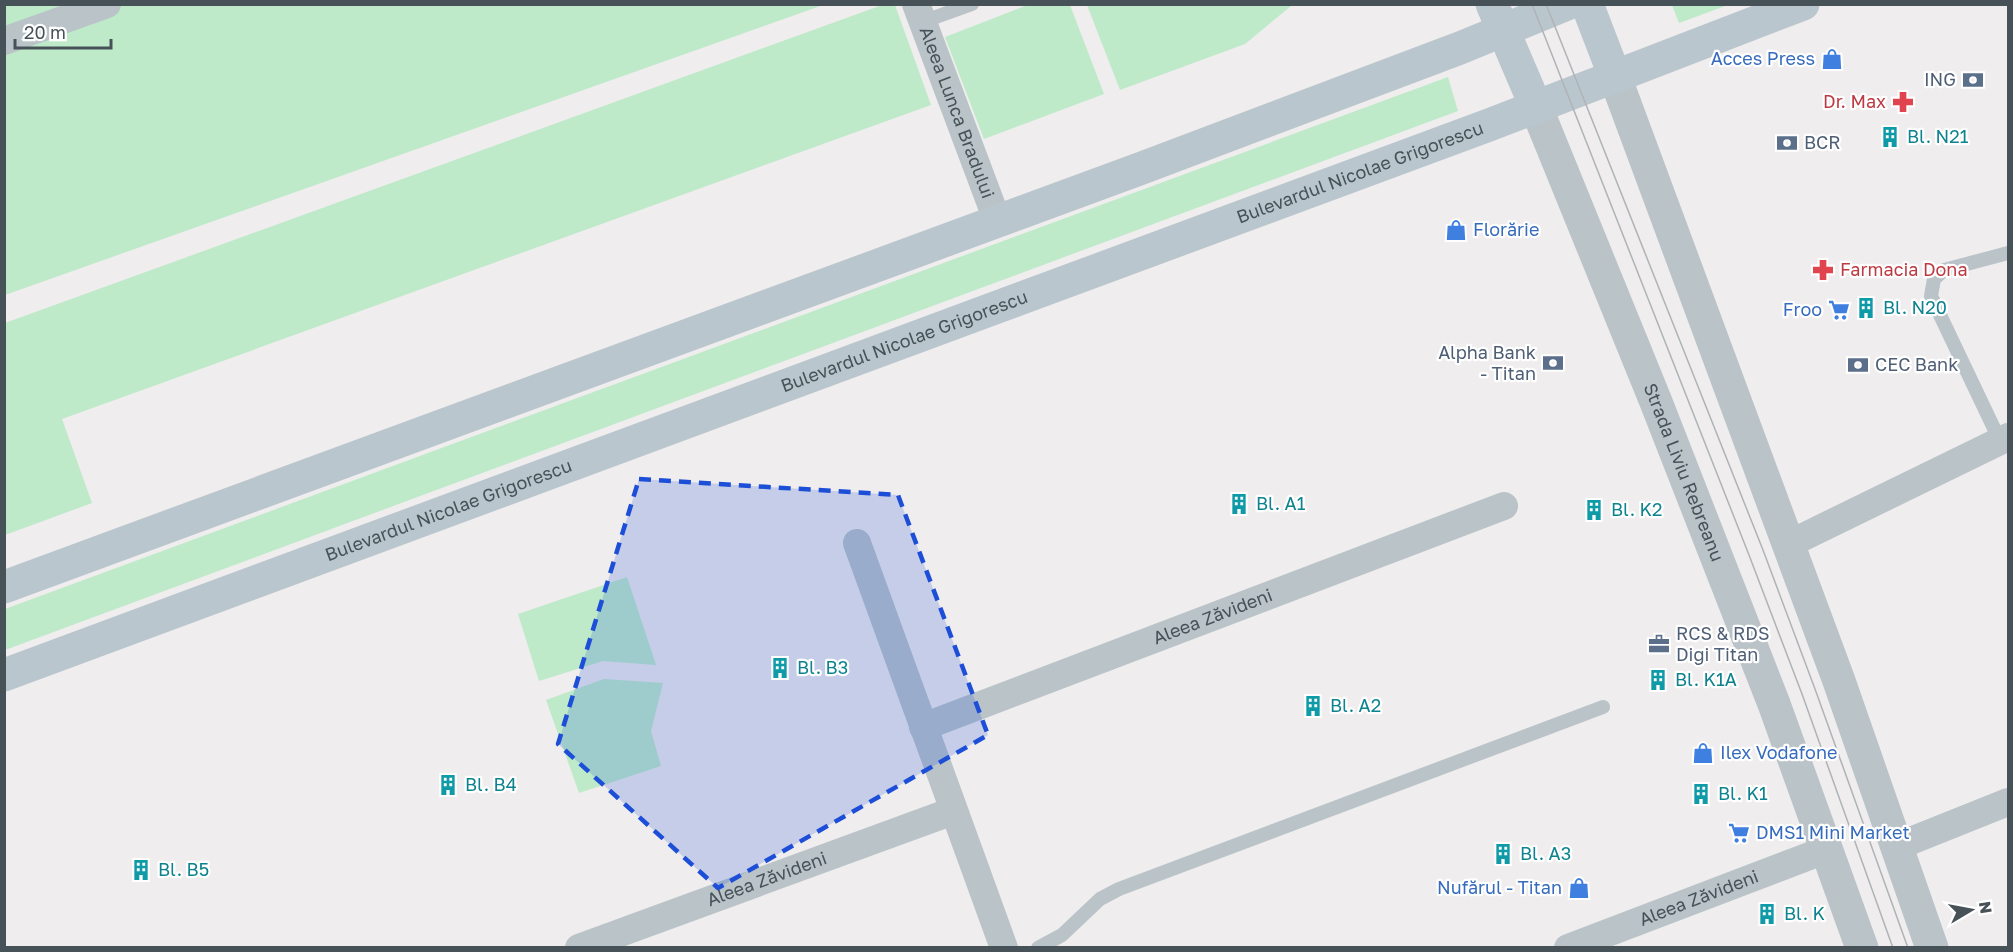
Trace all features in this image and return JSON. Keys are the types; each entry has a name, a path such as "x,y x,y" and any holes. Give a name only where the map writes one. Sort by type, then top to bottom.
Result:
{"main road":[{"path":"4,587 1153,164 1498,17 1567,4"},
{"path":"1587,4 1615,77"},
{"name":"Bulevardul Nicolae Grigorescu","path":"4,675 1536,107 1803,4"},
{"name":"Strada Liviu Rebreanu","path":"1498,17 1536,107"}],"street":[{"path":"4,41 107,4"},
{"name":"Aleea Lunca Bradului","path":"919,14 997,220"},
{"path":"1615,77 1789,544 1898,846 1932,948"},
{"name":"Strada Liviu Rebreanu","path":"1536,107 1656,402 1774,704 1862,948"},
{"path":"1789,544 2004,439"},
{"name":"Aleea Zăvideni","path":"923,727 1504,506"},
{"path":"857,543 1004,948"},
{"path":"1898,846 2008,802"},
{"name":"Aleea Zăvideni","path":"579,948 953,811"},
{"name":"Aleea Zăvideni","path":"1582,945 1828,849"}],"lane":[{"path":"919,14 972,4"},
{"path":"2004,439 1931,296 1934,279 1944,270 2008,253"},
{"path":"1038,948 1062,934 1100,899 1119,889 1603,707"}],"highlighted area":[{"path":"639,479 898,495 988,735 718,888 558,744"}],"green space":[{"path":"5,4 823,5 5,295"},
{"path":"885,4 895,5 931,105 62,419 92,503 5,535 5,323"},
{"path":"1030,4 1070,5 1104,94 984,139 945,37"},
{"path":"1087,5 1291,6 1245,44 1120,90"},
{"path":"1672,5 1728,5 1679,23"},
{"path":"1448,77 1458,111 5,650 5,609"},
{"path":"627,577 656,665 603,661 539,681 518,614"},
{"path":"604,679 663,683 651,731 661,766 579,793 546,700"}],"tram line":[{"path":"1532,4 1749,555 1802,694 1893,948"},
{"path":"1546,4 1763,550 1908,948"}],"place":[{"name":"Acces Press","path":"1832,59"},
{"name":"ING","path":"1973,80"},
{"name":"Dr. Max","path":"1903,102"},
{"name":"Bl. N21","path":"1890,137"},
{"name":"BCR","path":"1787,143"},
{"name":"Florărie","path":"1456,230"},
{"name":"Farmacia Dona","path":"1823,270"},
{"name":"Bl. N20","path":"1866,308"},
{"name":"Froo","path":"1839,310"},
{"name":"Alpha Bank - Titan","path":"1553,363"},
{"name":"CEC Bank","path":"1858,365"},
{"name":"Bl. A1","path":"1239,504"},
{"name":"Bl. K2","path":"1594,510"},
{"name":"RCS & RDS Digi Titan","path":"1659,644"},
{"name":"Bl. B3","path":"780,668"},
{"name":"Bl. K1A","path":"1658,680"},
{"name":"Bl. A2","path":"1313,706"},
{"name":"Ilex Vodafone","path":"1703,753"},
{"name":"Bl. B4","path":"448,785"},
{"name":"Bl. K1","path":"1701,794"},
{"name":"DMS1 Mini Market","path":"1739,833"},
{"name":"Bl. A3","path":"1503,854"},
{"name":"Bl. B5","path":"141,870"},
{"name":"Nufărul - Titan","path":"1579,888"},
{"name":"Bl. K","path":"1767,914"}]}
